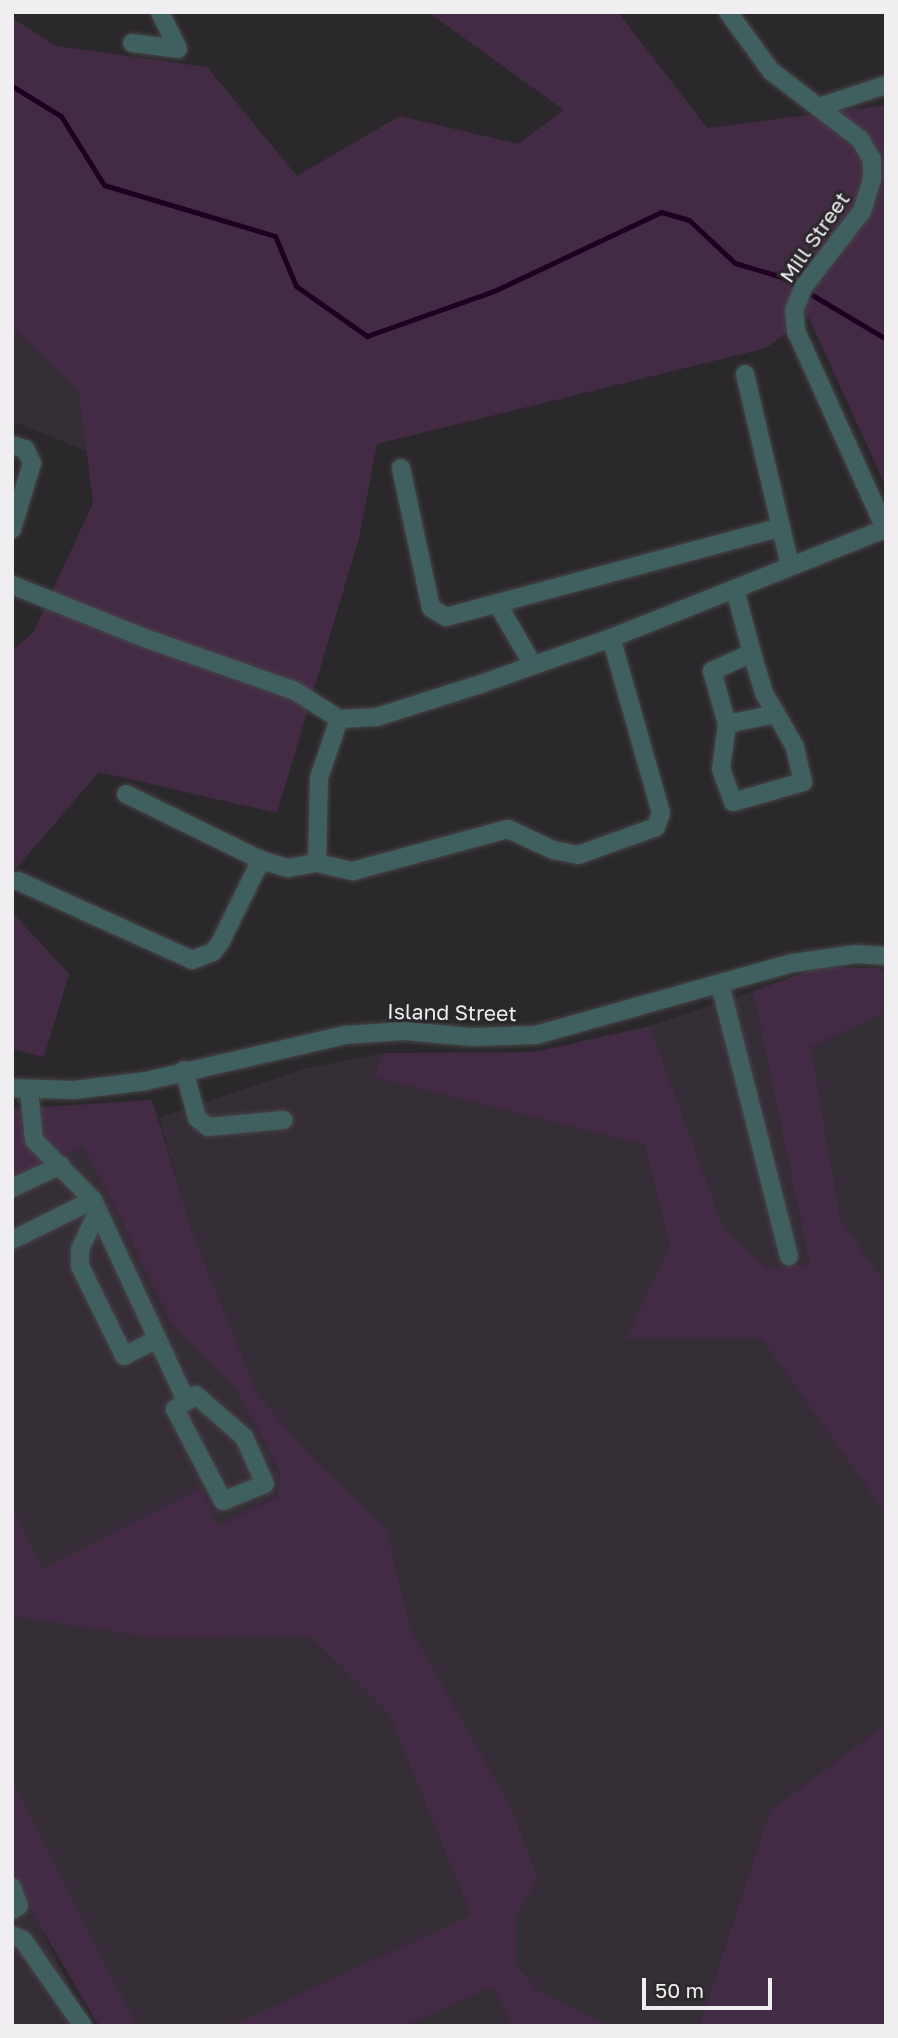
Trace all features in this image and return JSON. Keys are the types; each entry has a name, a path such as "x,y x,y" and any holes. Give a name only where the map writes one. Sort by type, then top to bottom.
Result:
{"street":[{"path":"132,43 178,49 160,12"},
{"name":"Mill Street","path":"728,12 771,71 822,106 860,139 872,160 872,179 862,211 845,238 801,291 796,331 885,530"},
{"path":"822,106 886,85"},
{"path":"745,374 790,566"},
{"path":"12,445 25,449 32,463 12,529"},
{"path":"401,468 431,608 436,615 446,617 780,527"},
{"path":"12,584 170,648 295,691 339,719 377,717 611,638 885,530"},
{"path":"735,590 762,688 795,747 803,782 733,802 721,769 727,724 712,668 752,653"},
{"path":"498,605 533,664"},
{"path":"126,794 261,860 288,868 317,863 353,871 508,829 553,850 578,855 656,827 661,813 611,638"},
{"path":"727,724 776,714"},
{"path":"317,863 319,778 339,719"},
{"path":"18,881 192,960 212,952 220,943 261,860"},
{"name":"Island Street","path":"21,1089 122,1084 346,1035 404,1031 472,1037 536,1035 793,963 856,954 886,956"},
{"path":"720,984 789,1256"},
{"path":"184,1070 197,1118 208,1126 284,1120"},
{"path":"21,1089 31,1133 95,1205 186,1400"},
{"path":"12,1188 61,1165"},
{"path":"12,1240 95,1205"},
{"path":"95,1205 80,1249 80,1266 124,1356 157,1339"},
{"path":"199,1395 241,1433 265,1484 223,1501 175,1409 186,1400 199,1395"},
{"path":"12,1887 19,1906 12,1910"},
{"path":"12,1935 23,1940 83,2026"}],"shaded area":[{"path":"428,12 618,12 707,128 886,105 886,487 808,316 766,348 377,444 359,538 277,813 99,772 12,873 12,650 33,633 93,503 79,391 12,327 12,18 56,46 207,67 297,176 400,116 518,144 564,110"},
{"path":"12,120 132,469 12,421"},
{"path":"12,912 69,974 44,1057 12,1049"},
{"path":"821,967 878,968 886,973 886,1012 811,1047 840,1218 886,1284 886,1514 761,1338 626,1339 670,1245 645,1145 374,1077 384,1053 534,1052 650,1026 724,1229 767,1268 810,1265 753,991"},
{"path":"753,991 810,1265 767,1268 724,1229 650,1026"},
{"path":"886,1012 886,1284 840,1218 811,1047"},
{"path":"384,1053 374,1077 645,1145 671,1245 627,1338 761,1338 886,1514 886,1724 770,1811 699,2026 608,2026 538,1991 516,1962 516,1915 538,1879 511,1807 410,1627 387,1529 308,1453 258,1395 195,1240 159,1118 303,1069"},
{"path":"152,1100 195,1240 258,1395 308,1453 387,1529 410,1627 511,1807 538,1879 516,1915 516,1963 538,1991 608,2026 513,2026 493,1987 405,2026 230,2026 471,1915 389,1714 311,1637 153,1638 12,1616 12,1505 42,1568 201,1488 217,1526 277,1497 280,1473 236,1389 173,1325 84,1147 12,1177 12,1109"},
{"path":"84,1147 173,1325 236,1389 280,1473 277,1497 217,1526 200,1488 42,1568 12,1505 12,1177"},
{"path":"12,1616 153,1638 311,1637 389,1714 471,1915 230,2026 137,2026 12,1779"},
{"path":"886,1724 886,2026 699,2026 770,1811"},
{"path":"12,1779 137,2026 99,2026 34,1916 12,1869"},
{"path":"12,1869 34,1916 90,2026 12,2026"},
{"path":"493,1987 513,2026 405,2026"}],"waterway":[{"path":"12,86 61,116 104,185 275,236 296,286 367,336 494,291 661,212 689,220 735,263 782,277 886,339"}]}
